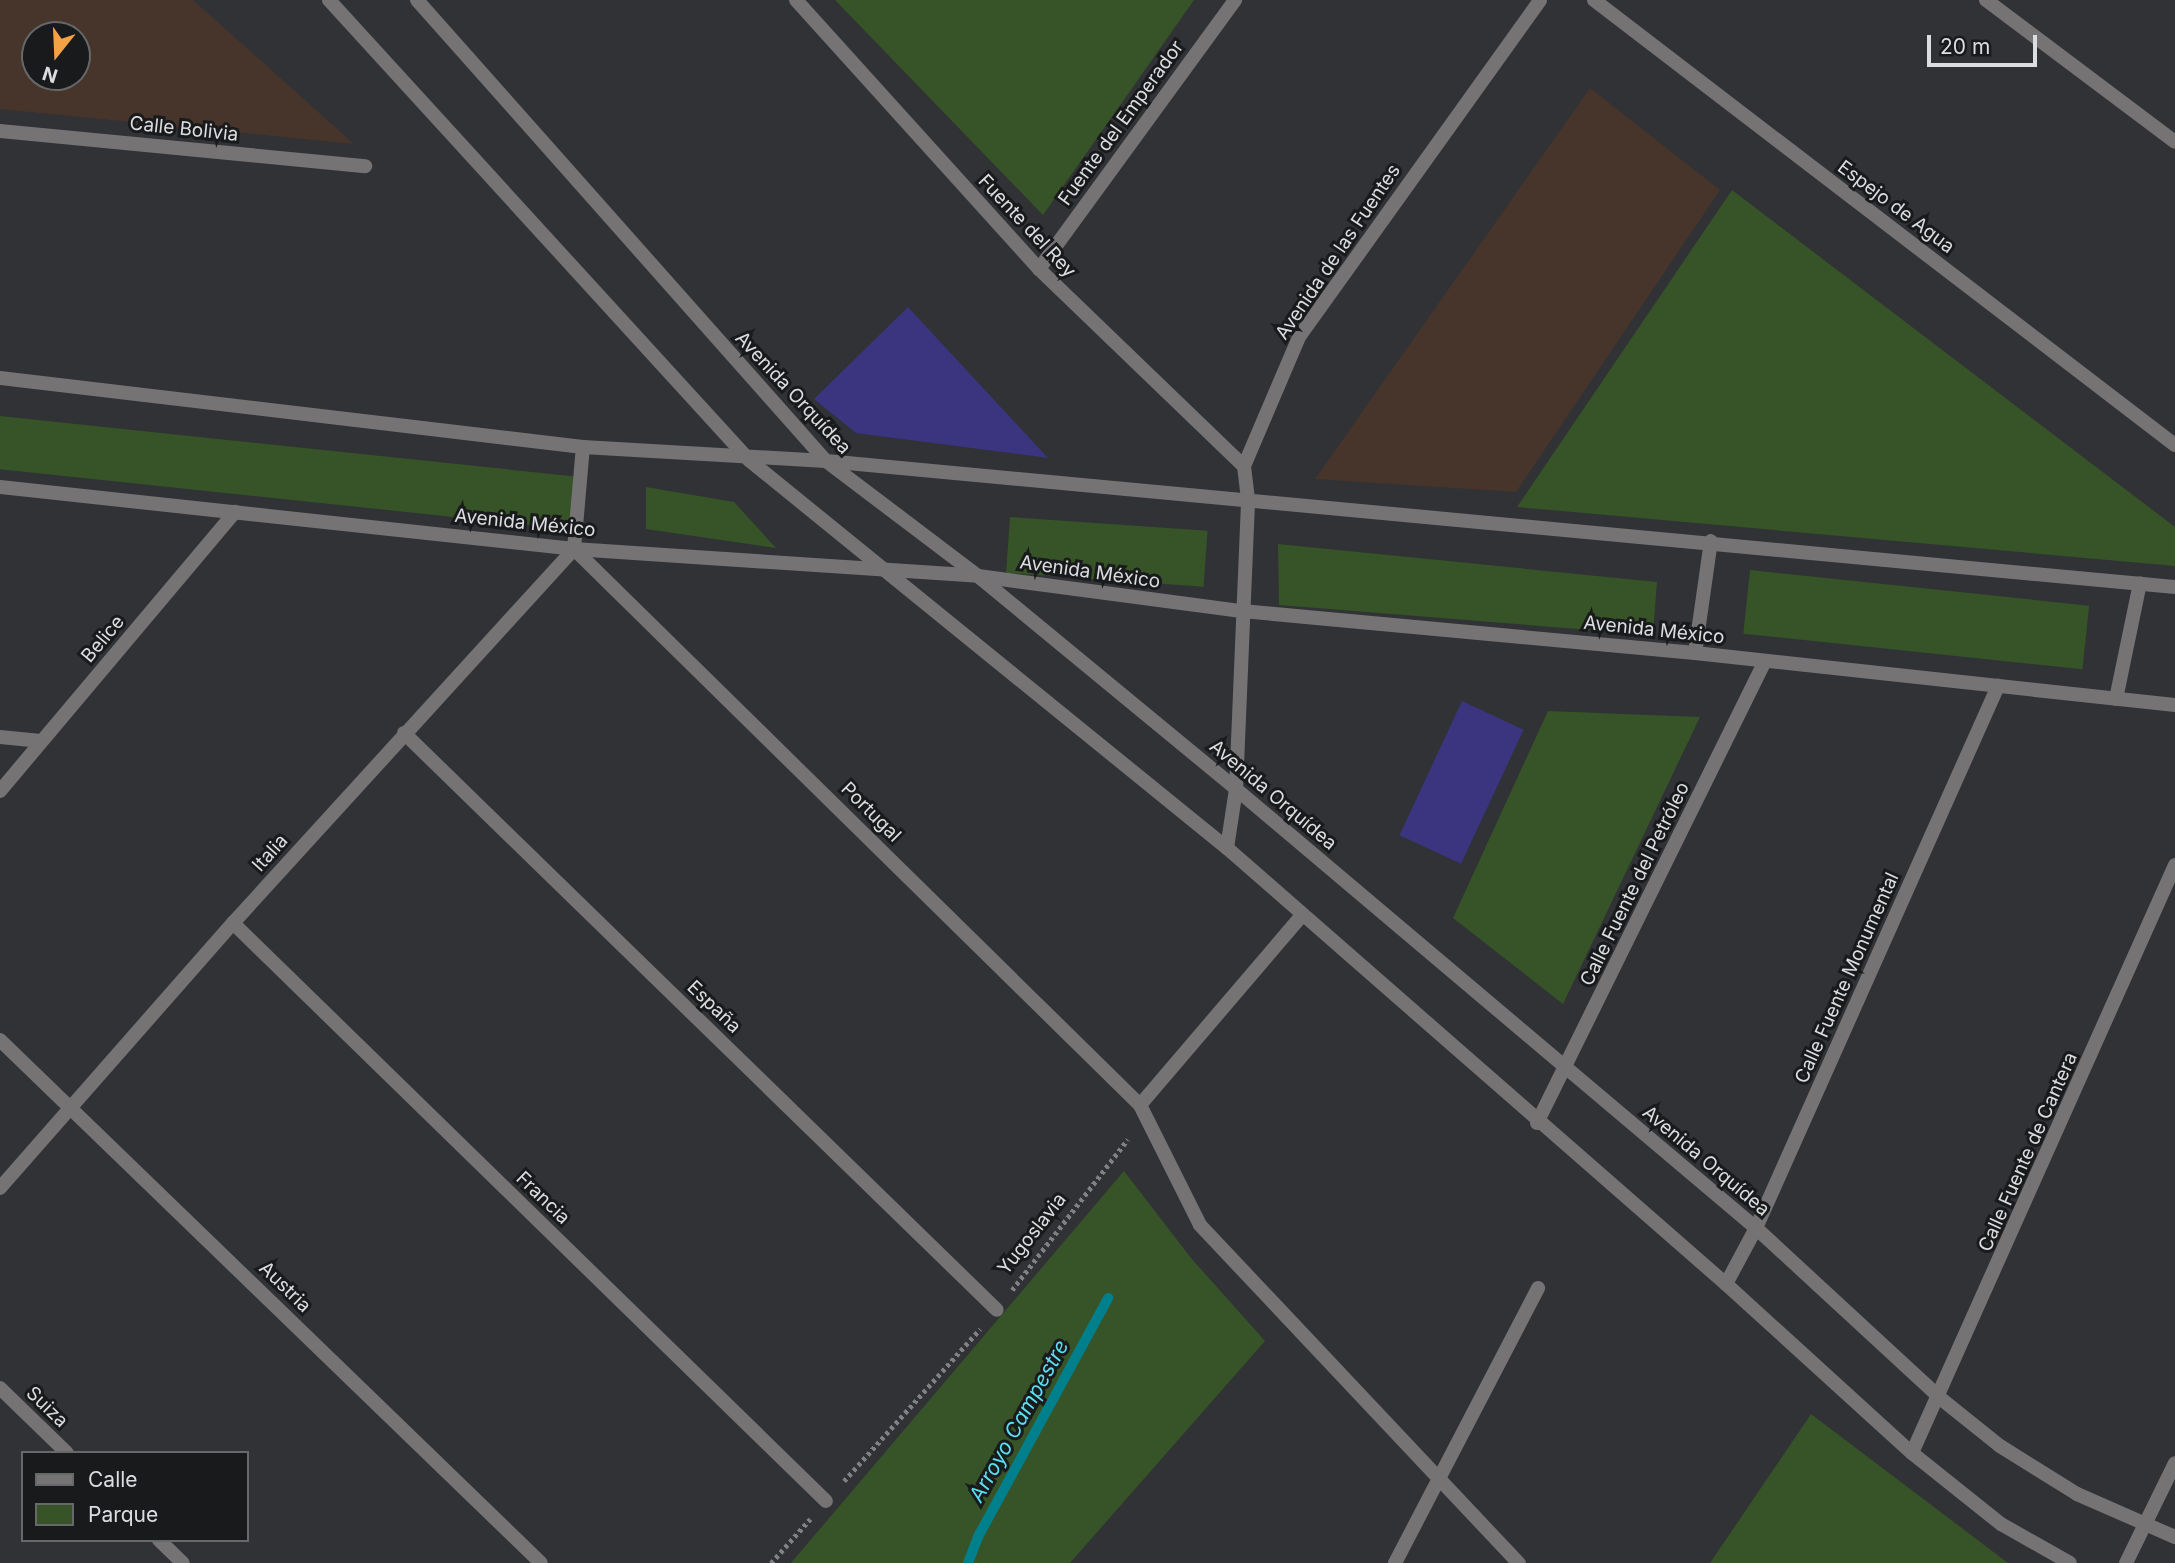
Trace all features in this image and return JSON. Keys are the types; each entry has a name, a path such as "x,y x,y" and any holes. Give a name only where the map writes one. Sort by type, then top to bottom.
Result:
{"street":[{"path":"329,0 749,460 1227,848 1538,1123 1726,1284 1912,1453 2001,1524 2070,1563"},
{"name":"Avenida Orquídea","path":"417,0 826,461 978,576 1236,789 1756,1228 1940,1398 2033,1467 2077,1494 2175,1537"},
{"name":"Fuente del Rey","path":"796,0 1039,269 1244,466"},
{"name":"Fuente del Emperador","path":"1039,269 1235,0"},
{"name":"Avenida de las Fuentes","path":"1244,466 1299,337 1540,0"},
{"name":"Espejo de Agua","path":"1594,0 2175,445"},
{"path":"1986,0 2175,142"},
{"name":"Calle Bolivia","path":"0,131 365,166"},
{"path":"0,378 583,447 749,460 826,461 1711,541 2175,587"},
{"path":"574,549 583,447"},
{"path":"1227,848 1236,789 1248,499 1244,466"},
{"name":"Avenida México","path":"0,486 574,549 978,576 1242,611 1695,653 2175,705"},
{"name":"Belice","path":"0,791 236,512"},
{"path":"1695,653 1711,541"},
{"name":"Italia","path":"0,1188 233,923 574,549"},
{"name":"Portugal","path":"574,549 1140,1105 1200,1225 1519,1563"},
{"path":"2116,699 2140,583"},
{"name":"Calle Fuente del Petróleo","path":"1538,1123 1765,661"},
{"name":"Calle Fuente Monumental","path":"1726,1284 1756,1228 1998,686"},
{"name":"España","path":"404,733 997,1310"},
{"path":"0,737 41,741"},
{"name":"Calle Fuente de Cantera","path":"1912,1453 1940,1398 2175,865"},
{"path":"1140,1105 1302,915"},
{"name":"Francia","path":"233,923 826,1501"},
{"name":"Austria","path":"0,1040 71,1105 541,1563"},
{"path":"1395,1563 1538,1288"},
{"name":"Suiza","path":"0,1388 65,1451"},
{"path":"2126,1563 2175,1463"},
{"path":"161,1542 183,1563"}],"path":[{"name":"Yugoslavia","path":"771,1563 997,1310 1126,1145 1140,1105"}],"shaded area":[{"path":"0,0 193,0 354,144 0,109"},
{"path":"1590,88 1720,190 1516,492 1315,479"}],"green space":[{"path":"835,0 1194,0 1043,215"},
{"path":"1732,190 2175,527 2175,566 1517,507"},
{"path":"0,416 575,476 569,529 0,469"},
{"path":"646,487 734,502 776,548 646,529"},
{"path":"1010,517 1208,531 1204,587 1006,573"},
{"path":"1278,544 1657,582 1653,635 1279,605"},
{"path":"1750,570 2089,606 2082,669 1743,634"},
{"path":"1548,711 1700,717 1563,1004 1453,918"},
{"path":"1124,1171 1191,1258 1265,1341 1070,1563 791,1563"},
{"path":"1811,1414 2008,1563 1710,1563"}],"building":[{"path":"908,307 1048,458 856,433 814,399"},
{"path":"1462,701 1524,730 1461,864 1399,835"}],"waterway":[{"name":"Arroyo Campestre","path":"968,1563 979,1535 1108,1298"}]}
